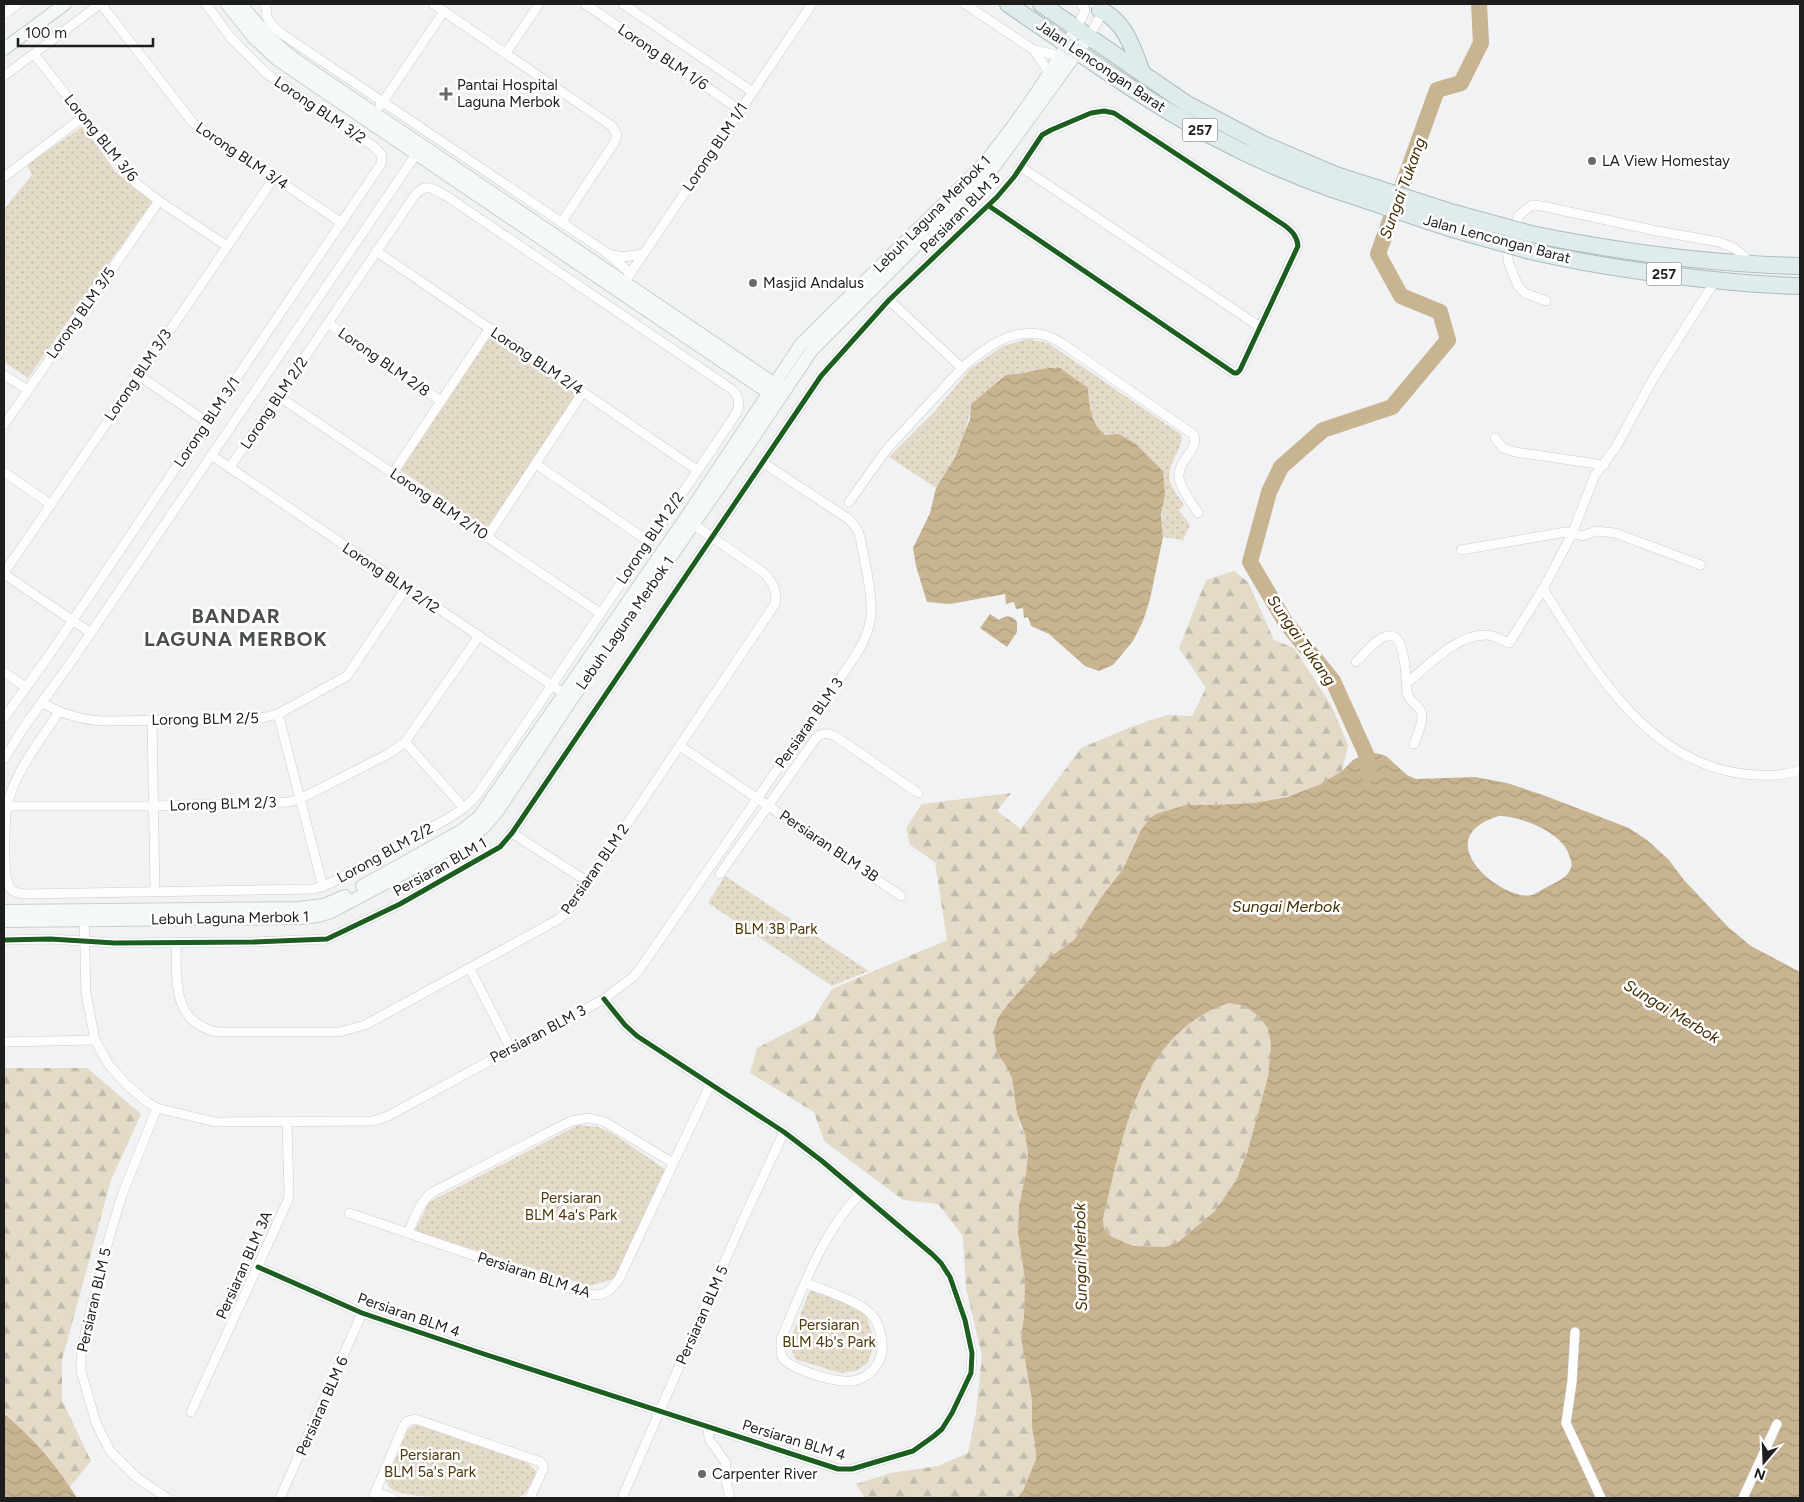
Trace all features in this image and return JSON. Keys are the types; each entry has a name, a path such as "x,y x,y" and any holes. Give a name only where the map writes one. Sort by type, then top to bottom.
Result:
{"highway":[{"name":"Jalan Lencongan Barat","path":"1008,4 1069,51 1176,116 1273,166 1426,204 1531,234 1625,251 1750,264 1800,266"},
{"name":"Jalan Lencongan Barat","path":"1041,4 1187,104 1219,122 1334,182 1449,228 1530,251 1611,266 1715,281 1800,286"},
{"path":"1098,7 1117,20 1128,40 1142,74"}],"street":[{"path":"4,14 18,4"},
{"path":"4,49 65,4"},
{"path":"4,76 100,4"},
{"name":"Lorong BLM 3/4","path":"100,4 193,123 342,224"},
{"name":"Lorong BLM 3/2","path":"206,4 231,38 266,73 380,152 382,160 378,170 342,224"},
{"path":"227,4 253,37 271,54 373,118 624,282 777,392"},
{"path":"240,4 259,28 282,50 373,118"},
{"path":"434,4 612,126 617,135 614,143 561,223"},
{"path":"506,53 539,4"},
{"name":"Lorong BLM 1/6","path":"585,4 740,110"},
{"name":"Lorong BLM 1/6","path":"622,4 753,92"},
{"name":"Lorong BLM 1/1","path":"624,282 812,4"},
{"path":"966,4 1034,50 1048,73"},
{"path":"1081,4 1085,10 1083,32"},
{"path":"266,5 268,18 282,34 607,254 623,258 643,254"},
{"path":"1083,32 1100,18 1098,7"},
{"path":"373,118 444,11"},
{"name":"Lebuh Laguna Merbok 1","path":"4,921 84,915 324,905 474,823 568,697 777,392 816,344 994,167 1083,32"},
{"path":"1034,50 1069,51"},
{"name":"Lebuh Laguna Merbok 1","path":"777,392 796,350 808,336 926,223 979,169 1002,140 1048,73 1069,51"},
{"name":"Lorong BLM 3/6","path":"34,54 136,183 159,201 227,246"},
{"name":"Persiaran BLM 3","path":"712,537 821,376 889,300 998,197 1046,132 1091,113 1109,111 1291,230 1298,240 1298,246 1240,370 1234,373 989,206"},
{"path":"4,177 83,117"},
{"path":"4,759 419,149"},
{"path":"1021,167 1260,327"},
{"name":"Lorong BLM 3/3","path":"4,574 274,178"},
{"name":"Lorong BLM 2/2","path":"7,806 5,822 6,873 8,886 14,892 24,894 155,891 304,891 322,887 464,808 478,794 738,409 739,400 730,388 437,191 425,188 420,190 376,251 230,467"},
{"name":"Lorong BLM 3/5","path":"4,425 159,201"},
{"path":"1546,301 1525,293 1518,286 1509,264 1507,251 1519,215 1532,205 1649,230 1719,242 1734,248 1750,264"},
{"name":"Lorong BLM 3/1","path":"4,718 342,224"},
{"name":"Lorong BLM 2/4","path":"376,251 697,470"},
{"path":"607,254 624,282"},
{"path":"1408,682 1448,650 1466,639 1488,635 1509,643 1543,590 1552,568 1572,534 1595,475 1616,447 1659,369 1715,281"},
{"path":"889,300 962,368"},
{"name":"Lorong BLM 2/8","path":"328,323 441,401"},
{"path":"394,473 490,328"},
{"path":"849,502 887,449 962,368 990,346 1027,332 1046,335 1060,342 1194,435 1196,440 1179,470 1179,478 1198,513"},
{"path":"4,375 28,390"},
{"path":"138,375 207,422"},
{"path":"488,537 583,392"},
{"name":"Lorong BLM 2/10","path":"278,396 600,613"},
{"path":"1495,438 1504,448 1515,452 1604,465"},
{"name":"Lorong BLM 2/12","path":"211,455 568,697"},
{"name":"Persiaran BLM 3","path":"84,915 83,941 88,1004 95,1040 104,1058 136,1093 157,1108 215,1122 365,1122 382,1118 604,999 634,976 856,654 866,634 871,613 857,529 850,520 762,462"},
{"path":"536,464 648,541"},
{"path":"4,472 50,504"},
{"name":"Persiaran BLM 2","path":"176,943 178,994 182,1008 198,1024 211,1031 347,1031 365,1025 559,919 566,913 588,882 773,608 776,599 772,583 764,573 689,522"},
{"path":"1462,550 1560,533 1582,536 1596,531 1614,533 1701,566"},
{"name":"Persiaran BLM 1","path":"4,940 50,939 106,943 176,943 327,939 400,904 486,856 500,847 512,833 712,537"},
{"path":"4,574 91,633"},
{"name":"Lorong BLM 2/5","path":"41,702 70,716 94,721 249,719 278,714 347,676 406,588"},
{"path":"1543,590 1593,667 1639,721 1661,739 1704,763 1732,772 1770,775 1800,770"},
{"name":"Lorong BLM 2/3","path":"7,806 265,804 300,799 390,753 405,742 479,636"},
{"path":"1356,662 1377,641 1386,636 1395,637 1400,642 1408,682 1408,697 1422,713 1414,744"},
{"path":"4,672 25,687"},
{"path":"7,806 20,773 60,712"},
{"path":"278,714 322,887"},
{"path":"152,720 155,891"},
{"path":"720,874 816,738 822,733 838,738 918,793"},
{"path":"405,742 464,808"},
{"name":"Persiaran BLM 3B","path":"680,746 901,896"},
{"path":"512,833 588,882"},
{"name":"Lebuh Laguna Merbok 1","path":"4,911 84,915"},
{"path":"470,968 511,1048"},
{"name":"Persiaran BLM 4","path":"258,1267 362,1313 838,1469 846,1470 913,1451 925,1443 942,1429 952,1413 971,1372 972,1353 965,1320 950,1277 941,1263 909,1234 784,1132 711,1083 661,1053 630,1030 604,999"},
{"path":"4,1042 95,1040"},
{"name":"Persiaran BLM 4A","path":"348,1213 588,1294 601,1295 613,1287 618,1279 711,1083"},
{"name":"Persiaran BLM 5","path":"157,1108 122,1195 109,1238 86,1329 81,1357 81,1371 96,1423 110,1451 136,1477 167,1498"},
{"path":"408,1233 420,1206 426,1197 433,1192 571,1121 589,1118 605,1122 673,1162"},
{"name":"Persiaran BLM 3A","path":"191,1412 288,1200 287,1123"},
{"name":"Persiaran BLM 5","path":"622,1498 746,1214 784,1132"},
{"path":"806,1283 850,1301 866,1310 875,1319 881,1336 882,1353 876,1367 864,1377 851,1381 831,1379 797,1368 784,1360 782,1354 782,1339 806,1283 829,1232 860,1194"},
{"name":"Persiaran BLM 6","path":"280,1498 362,1313"},
{"path":"1575,1332 1571,1388 1566,1423 1601,1498"},
{"path":"393,1498 374,1495 403,1427 407,1421 415,1419 541,1462 543,1469 530,1498"},
{"path":"1743,1498 1777,1424"},
{"path":"708,1426 709,1439 726,1463 725,1477 730,1498"}],"green space":[{"path":"83,126 115,171 152,202 28,378 4,362 4,209 32,175 27,165"},
{"path":"490,335 577,395 488,529 400,470"},
{"path":"1028,339 1048,343 1182,435 1180,447 1172,463 1169,475 1172,487 1184,505 1179,510 1190,525 1183,540 1163,537 1163,471 1135,443 1119,434 1105,435 1100,431 1092,414 1088,388 1024,373 1006,375 971,404 967,427 963,437 936,488 889,457 935,411 970,369 1003,346"},
{"path":"1234,571 1248,582 1274,640 1294,648 1331,705 1348,745 1342,771 1301,793 1253,803 1212,805 1140,832 1123,869 1102,896 1074,940 1050,957 1008,1004 997,1053 1012,1078 1020,1126 1025,1135 1028,1152 1019,1207 1018,1234 1025,1279 1024,1316 1021,1338 1032,1400 1032,1428 1036,1459 1023,1491 1017,1498 865,1498 856,1484 891,1473 938,1466 968,1453 976,1413 982,1356 966,1288 963,1236 938,1204 903,1200 824,1141 814,1112 750,1073 757,1048 813,1019 832,989 947,940 935,862 910,845 906,828 922,804 1011,793 997,811 1021,829 1081,748 1131,727 1167,715 1192,716 1206,688 1179,648 1206,580"},
{"name":"BLM 3B Park","path":"725,876 869,971 832,986 708,903"},
{"path":"1228,1003 1245,1006 1258,1016 1268,1027 1271,1045 1268,1077 1247,1153 1236,1180 1215,1211 1178,1242 1165,1247 1133,1246 1112,1237 1104,1229 1103,1219 1118,1155 1139,1092 1154,1064 1173,1039 1197,1018"},
{"path":"4,1068 87,1068 141,1114 111,1180 62,1360 62,1400 91,1461 70,1487 40,1448 4,1414"},
{"name":"Persiaran BLM 4a's Park","path":"578,1125 598,1127 612,1133 665,1169 614,1279 589,1286 415,1231 429,1202"},
{"name":"Persiaran BLM 4b's Park","path":"810,1290 852,1306 866,1315 875,1342 868,1363 856,1371 840,1373 795,1359 789,1343"},
{"name":"Persiaran BLM 5a's Park","path":"417,1424 528,1463 537,1472 525,1494 518,1498 431,1497 398,1492 390,1488 386,1481 408,1429"}],"water":[{"path":"1047,368 1060,368 1088,388 1092,414 1100,431 1105,435 1119,434 1135,443 1163,471 1165,494 1161,515 1163,537 1150,599 1143,621 1133,641 1113,665 1099,671 1085,666 1049,634 1031,626 1028,617 1024,618 1023,608 1016,609 1014,602 1006,604 1005,594 950,604 927,602 916,566 913,548 930,513 936,488 955,457 970,419 971,404 1006,375"},
{"path":"990,614 999,620 1008,616 1017,622 1017,632 1007,647 980,628"},
{"name":"Sungai Merbok","path":"1376,753 1386,756 1407,775 1416,779 1475,777 1507,783 1629,828 1647,840 1668,859 1684,880 1728,927 1751,946 1800,972 1800,1498 1017,1498 1023,1491 1036,1459 1032,1428 1032,1400 1021,1338 1024,1316 1025,1279 1018,1234 1019,1206 1028,1152 1025,1135 1017,1113 1012,1078 997,1053 994,1031 998,1018 1050,957 1074,940 1102,896 1123,869 1140,832 1149,819 1156,814 1186,805 1253,803 1287,797 1319,785 1342,771 1353,760 1366,754","holes":["1499,816 1518,819 1540,827 1559,840 1565,847 1571,861 1571,866 1566,876 1532,895 1519,895 1504,889 1489,879 1477,867 1469,853 1469,839 1478,826","1228,1003 1245,1006 1258,1016 1268,1028 1271,1045 1268,1077 1247,1153 1236,1180 1215,1211 1178,1242 1165,1247 1133,1246 1112,1237 1104,1229 1103,1219 1118,1155 1139,1092 1154,1064 1173,1039 1197,1018"]},
{"path":"4,1414 44,1453 77,1498 4,1498"}],"waterway":[{"name":"Sungai Tukang","path":"1369,774 1366,754 1333,681 1286,623 1250,562 1269,492 1281,467 1323,430 1392,407 1448,340 1440,312 1401,296 1378,254 1437,90 1461,83 1481,43 1479,4"}],"cycle path":[{"path":"4,940 50,939 115,943 253,942 327,939 400,904 500,847 512,833 821,376 889,300 997,197 1014,177 1042,135 1051,130 1091,113 1104,111 1114,113 1284,225 1294,234 1298,246 1240,370 1234,373 989,206"},
{"path":"258,1267 362,1313 838,1469 852,1469 913,1451 934,1436 942,1429 952,1413 971,1373 972,1353 965,1320 950,1277 941,1263 822,1161 784,1132 637,1036 625,1025 604,999"}],"place":[{"name":"Pantai Hospital Laguna Merbok","path":"446,94"},
{"name":"LA View Homestay","path":"1592,161"},
{"name":"Masjid Andalus","path":"753,283"},
{"name":"Carpenter River","path":"702,1474"}],"district":[{"name":"BANDAR LAGUNA MERBOK","path":"236,628"}]}
